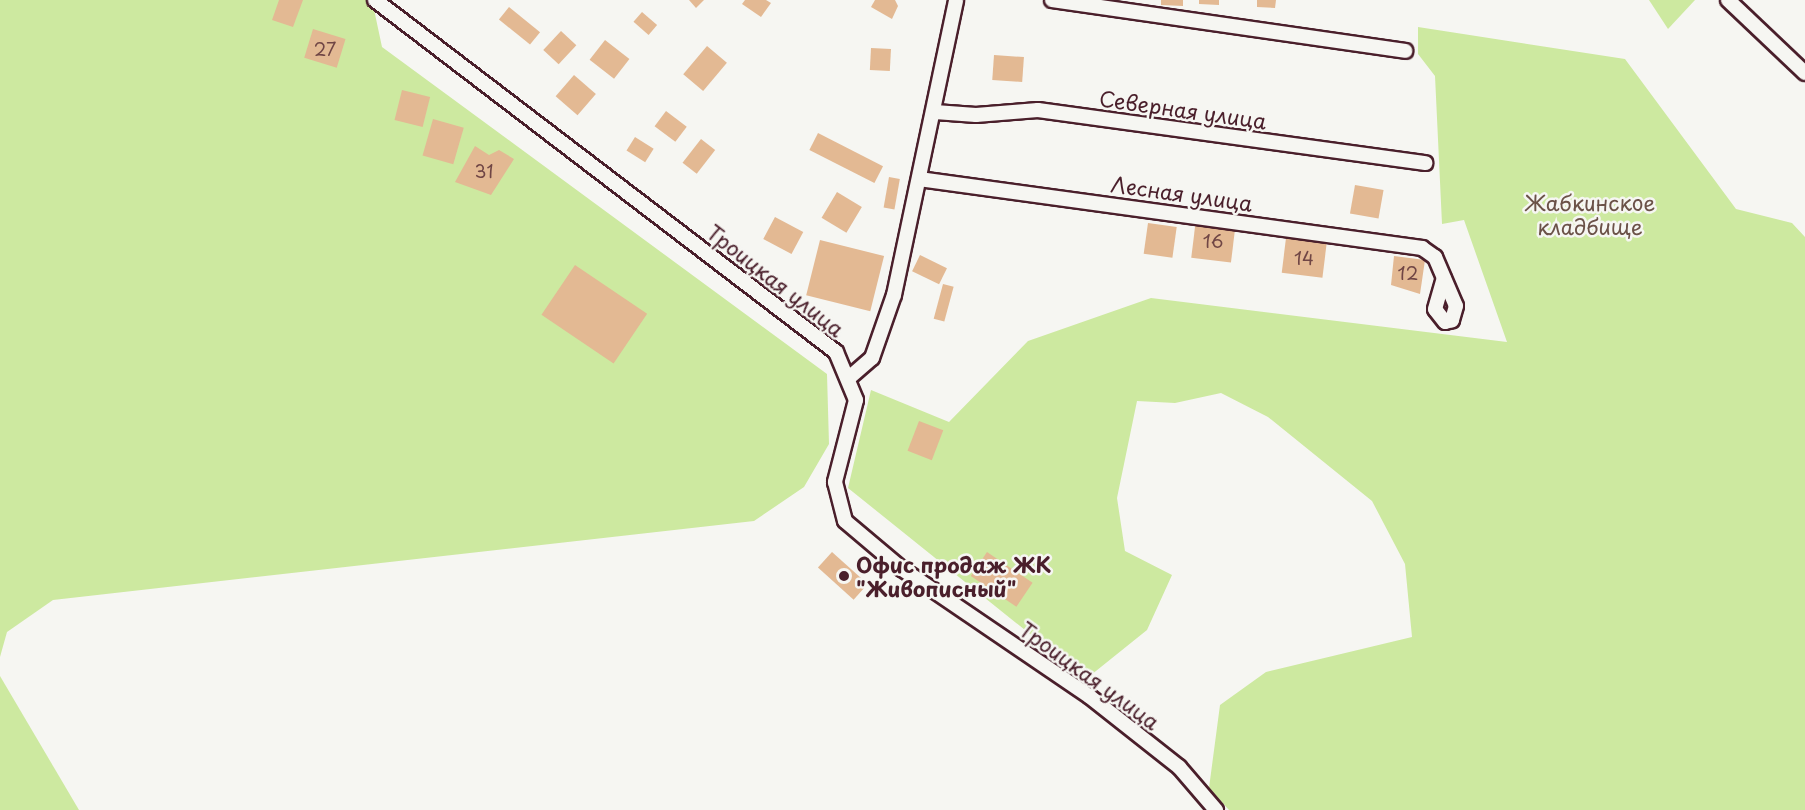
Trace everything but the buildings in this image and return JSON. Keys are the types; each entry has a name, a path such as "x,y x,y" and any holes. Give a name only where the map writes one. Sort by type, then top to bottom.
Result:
{"street":[{"path":"850,376 872,358 883,326 935,112 956,0"},
{"path":"1052,0 1405,51"},
{"path":"1728,0 1805,73"},
{"name":"Троицкая улица","path":"380,2 836,352 850,376 856,400 835,482 845,521 902,569 1089,696 1179,767 1216,810"},
{"name":"Северная улица","path":"935,112 976,116 1038,110 1425,164"},
{"name":"Лесная улица","path":"919,179 1422,248 1435,257 1444,278"}],"green space":[{"path":"0,0 372,0 382,47 827,374 829,444 804,487 754,521 53,600 7,632 0,657"},
{"path":"1649,0 1695,0 1668,29"},
{"name":"Жабкинское кладбище","path":"1418,27 1625,59 1736,209 1792,223 1805,237 1805,810 1229,810 1209,788 1220,705 1266,672 1412,637 1405,564 1372,501 1268,417 1221,393 1175,403 1137,401 1117,498 1125,551 1172,575 1147,630 1086,679 848,488 871,390 949,422 1028,341 1151,298 1507,342 1464,220 1442,224 1435,76 1418,54"},
{"path":"0,676 79,810 0,810"}],"place":[{"name":"Офис продаж ЖК \"Живописный\"","path":"844,576"}]}
